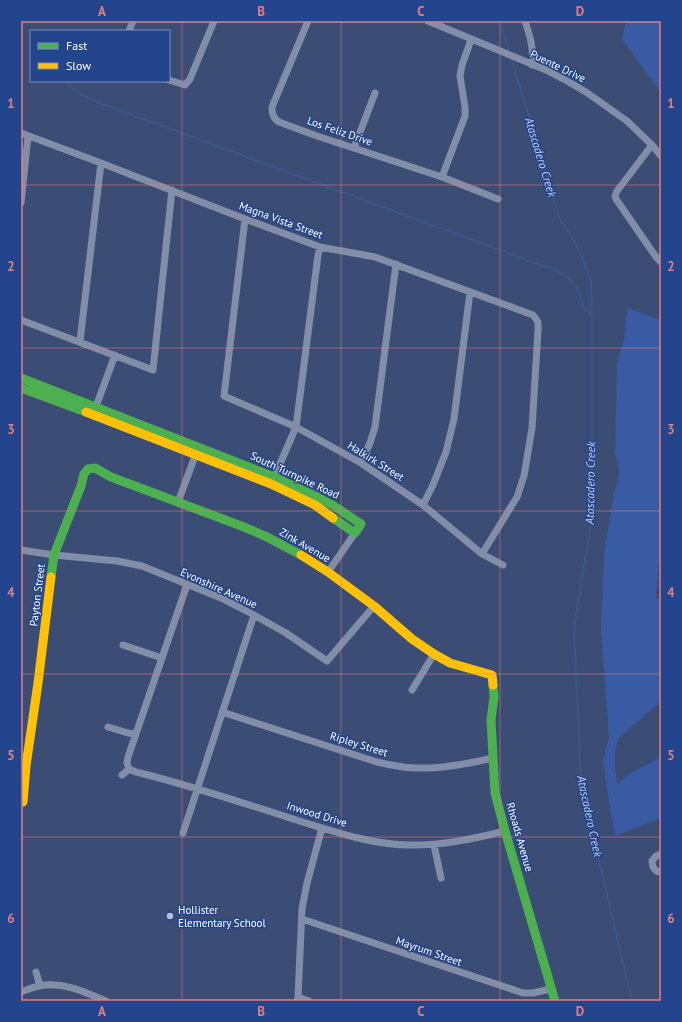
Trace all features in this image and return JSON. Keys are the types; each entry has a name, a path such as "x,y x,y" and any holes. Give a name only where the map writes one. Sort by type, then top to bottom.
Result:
{"street":[{"path":"170,80 186,88 214,21"},
{"path":"264,117 272,113 272,107 308,21"},
{"name":"Puente Drive","path":"428,21 532,65 567,81 586,92 627,121 652,145 661,156"},
{"path":"525,21 531,38 533,55 532,65"},
{"path":"442,177 465,116 460,76 462,65 471,40"},
{"path":"354,148 375,93"},
{"name":"Los Feliz Drive","path":"272,113 274,118 279,122 442,177 498,199"},
{"path":"21,203 25,134"},
{"name":"Magna Vista Street","path":"25,134 320,247 375,257 533,315 538,322 538,331 532,428 524,476 517,497 482,554"},
{"path":"652,145 617,191 615,196 616,200 661,262"},
{"path":"80,341 101,163"},
{"path":"21,320 80,341 152,370 172,190"},
{"name":"Halkirk Street","path":"245,219 224,396 296,427 361,463 423,505 482,554 504,565"},
{"path":"273,480 296,427 320,247"},
{"path":"361,463 370,444 375,427 396,264"},
{"path":"423,505 433,485 446,452 454,419 470,292"},
{"path":"95,411 115,355"},
{"name":"South Turnpike Road","path":"21,378 95,411 328,503 361,524 355,533"},
{"name":"South Turnpike Road","path":"21,388 95,411"},
{"path":"178,502 197,451"},
{"name":"Zink Avenue","path":"88,469 95,468 110,477 267,537 328,572 374,606 412,639 434,654 450,663 492,675"},
{"name":"Payton Street","path":"24,802 23,766 38,683 54,555 81,486 84,474 88,469"},
{"path":"328,572 355,533"},
{"name":"Evonshire Avenue","path":"21,550 54,555 117,561 142,566 221,598 254,614 286,633 327,664 374,606"},
{"path":"122,775 128,768 128,757 187,585"},
{"path":"183,833 254,614"},
{"path":"123,645 162,658"},
{"path":"412,690 434,654"},
{"name":"Rhoads Avenue","path":"492,675 494,697 492,720 493,758 496,793 505,831 554,1001"},
{"name":"Ripley Street","path":"222,712 377,762 393,765 415,768 431,768 453,766 493,758"},
{"path":"108,727 136,734"},
{"name":"Inwood Drive","path":"128,768 136,772 197,788 322,828 373,842 406,846 434,845 479,838 505,831"},
{"path":"309,1001 298,999 302,909 307,883 322,828"},
{"path":"434,845 441,878"},
{"path":"661,854 656,856 652,861 653,868 656,871 661,872"},
{"name":"Mayrum Street","path":"302,919 524,993 533,993 551,989"},
{"path":"36,972 40,986"},
{"path":"21,992 40,986 67,986 81,990 106,1001"}],"shaded area":[{"path":"626,21 661,21 661,93 622,39"},
{"path":"627,308 661,320 661,556 659,561 656,599 661,598 661,701 618,739 615,751 615,771 618,785 626,776 661,757 661,818 615,836 603,760 609,738 601,629 604,553 614,493 619,477 619,467 615,454 617,363 624,340"}],"waterway":[{"name":"Atascadero Creek","path":"500,21 509,52"},
{"name":"Atascadero Creek","path":"511,57 559,217 575,243 591,281 592,518 574,628 581,784 632,1001"},
{"path":"66,82 75,90 97,102 557,271 572,282 581,296 584,309 592,314"}],"traffic: fast":[{"path":"21,378 274,477 334,506 361,524 355,533 333,518"},
{"path":"21,388 86,412"},
{"path":"51,577 54,555 81,486 84,474 88,469 95,468 111,477 244,527 301,555"},
{"path":"493,685 494,697 491,720 495,793 555,1001"}],"traffic: slow":[{"path":"86,412 271,484 315,505 333,518"},
{"path":"301,555 328,572 374,606 412,639 434,654 450,663 492,675 493,685"},
{"path":"23,802 26,766 51,577"}],"place":[{"name":"Hollister Elementary School","path":"170,916"}]}
